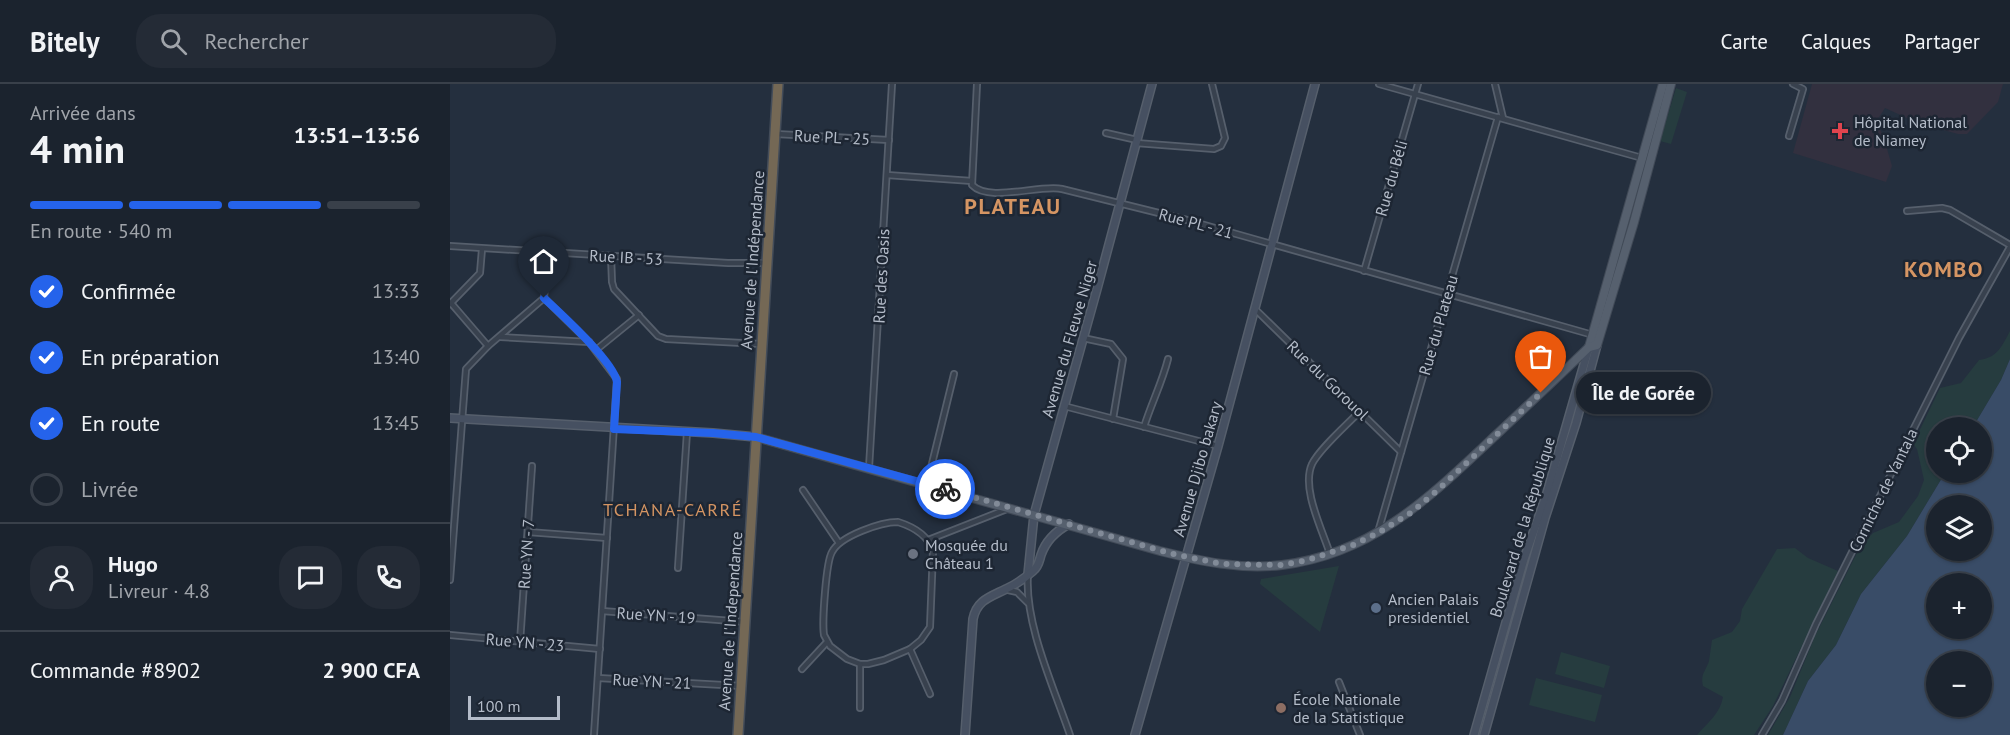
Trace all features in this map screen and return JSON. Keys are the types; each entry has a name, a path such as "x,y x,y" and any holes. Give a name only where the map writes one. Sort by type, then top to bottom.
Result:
{"highway":[{"name":"Avenue de l'Indépendance","path":"756,437 778,84"},
{"name":"Avenue de l'Independance","path":"738,735 756,437"}],"main road":[{"name":"Boulevard de la République","path":"1646,160 1663,84"},
{"name":"Boulevard de la République","path":"1594,341 1646,160 1671,84"},
{"path":"756,437 1185,557 1222,564 1281,565 1330,554 1378,533 1412,512 1594,341"}],"street":[{"name":"Rue des Oasis","path":"869,468 892,84"},
{"path":"972,181 977,84"},
{"name":"Avenue du Fleuve Niger","path":"1070,735 1028,603 1028,574 1034,515 1152,84"},
{"path":"1106,133 1137,142 1214,149 1221,146 1225,138 1212,84"},
{"path":"1272,244 1315,84"},
{"path":"1378,84 1646,160"},
{"name":"Rue du Béli","path":"1364,271 1418,84"},
{"name":"Rue du Plateau","path":"1378,533 1500,117 1495,84"},
{"path":"1789,136 1803,89 1794,84"},
{"name":"Rue PL - 25","path":"776,134 889,140"},
{"name":"Rue PL - 21","path":"887,175 972,181 974,187 983,191 1014,193 1057,188 1120,202 1446,295 1594,341"},
{"path":"1907,211 1946,208 2010,246"},
{"name":"Avenue Djibo bakary","path":"1135,735 1218,447 1272,244"},
{"name":"Rue IB - 53","path":"450,246 767,263"},
{"name":"Corniche de Yantala","path":"1762,735 1782,701 1816,624 1959,338 2010,246"},
{"path":"482,249 480,273 450,304 488,346"},
{"path":"450,579 453,504 463,419 466,369 488,346 544,298 548,253"},
{"path":"611,256 614,289 662,338 761,344"},
{"path":"544,298 589,342 617,379 594,735"},
{"name":"Rue du Gorouol","path":"1255,309 1401,452"},
{"path":"596,350 639,315"},
{"path":"500,337 589,342"},
{"path":"1083,338 1111,344 1123,359 1113,418"},
{"name":"Boulevard de la République","path":"1484,735 1594,341"},
{"path":"1144,427 1150,406 1163,380 1168,359"},
{"path":"927,484 954,374"},
{"path":"1064,406 1218,447"},
{"path":"1330,554 1309,491 1308,476 1313,461 1359,411"},
{"path":"450,418 756,437"},
{"path":"678,568 687,432"},
{"name":"Rue YN - 7","path":"520,642 531,466"},
{"path":"803,490 839,543"},
{"name":"Boulevard de la République","path":"1474,735 1524,559 1550,495"},
{"path":"928,540 1010,508"},
{"path":"892,522 907,525 919,531 928,540 934,557 930,627 921,640 910,649 884,660 860,664 847,659 827,642 823,629 829,562 833,549 839,543 868,529 892,522"},
{"path":"965,735 975,609 979,603 1005,590 1028,574 1039,564 1052,536 1069,524"},
{"path":"528,532 607,538"},
{"path":"1524,559 1533,561"},
{"path":"1005,590 1017,592 1028,603"},
{"path":"1514,598 1522,601"},
{"name":"Rue YN - 19","path":"602,611 745,622"},
{"name":"Rue YN - 23","path":"450,635 600,649"},
{"path":"802,669 827,642"},
{"path":"910,649 930,694"},
{"path":"860,664 860,708"},
{"name":"Rue YN - 21","path":"598,678 741,686"},
{"path":"1339,682 1360,735"},
{"path":"1481,708 1490,711"}],"shaded area":[{"name":"Hôpital National de Niamey","path":"1812,84 2003,84 1998,102 1967,134 1958,134 1918,123 1885,108 1876,122 1883,135 1892,166 1886,182 1793,153"}],"green space":[{"path":"1676,88 1687,92 1671,144 1660,141"},
{"path":"2010,331 2010,359 2001,380 1979,417 1926,417 1940,388 1961,383 1979,360 1995,354"},
{"path":"1926,417 1926,483 1939,483 1932,495 1926,495 1926,504 1907,536 1861,594 1836,645 1808,681 1783,735 1768,735 1790,697 1815,636 1861,545 1873,533 1899,522 1918,496 1924,480 1917,449 1913,444"},
{"path":"1795,548 1808,558 1838,571 1773,706 1754,735 1697,735 1716,713 1723,697 1703,686 1702,682 1709,661 1712,640 1732,632 1740,621 1742,609 1777,549"},
{"path":"1339,566 1320,632 1260,584 1261,579"},
{"path":"1561,652 1610,666 1604,688 1555,674"},
{"path":"1536,678 1602,695 1595,722 1529,705"}],"water":[{"path":"2010,359 2010,735 1783,735 1808,681 1836,645 1861,594 1907,536 1926,504 1926,561 1992,561 1992,495 1932,495 1939,483 1992,483 1992,417 1979,417 2001,380"}],"way so far":[{"path":"945,489 1173,554 1238,566 1281,565 1330,554 1353,545 1412,512 1541,393"}],"place":[{"name":"Hôpital National de Niamey","path":"1840,131"},
{"name":"Île de Gorée","path":"1541,393"},
{"name":"Mosquée du Château 1","path":"913,554"},
{"name":"Ancien Palais presidentiel","path":"1376,608"},
{"name":"École Nationale de la Statistique","path":"1281,708"}],"district":[{"name":"PLATEAU","path":"1013,206"},
{"name":"KOMBO","path":"1944,269"},
{"name":"TCHANA-CARRÉ","path":"673,510"}],"route":[{"path":"544,298 589,342 615,375 617,382 614,429 756,437 945,489"}]}
